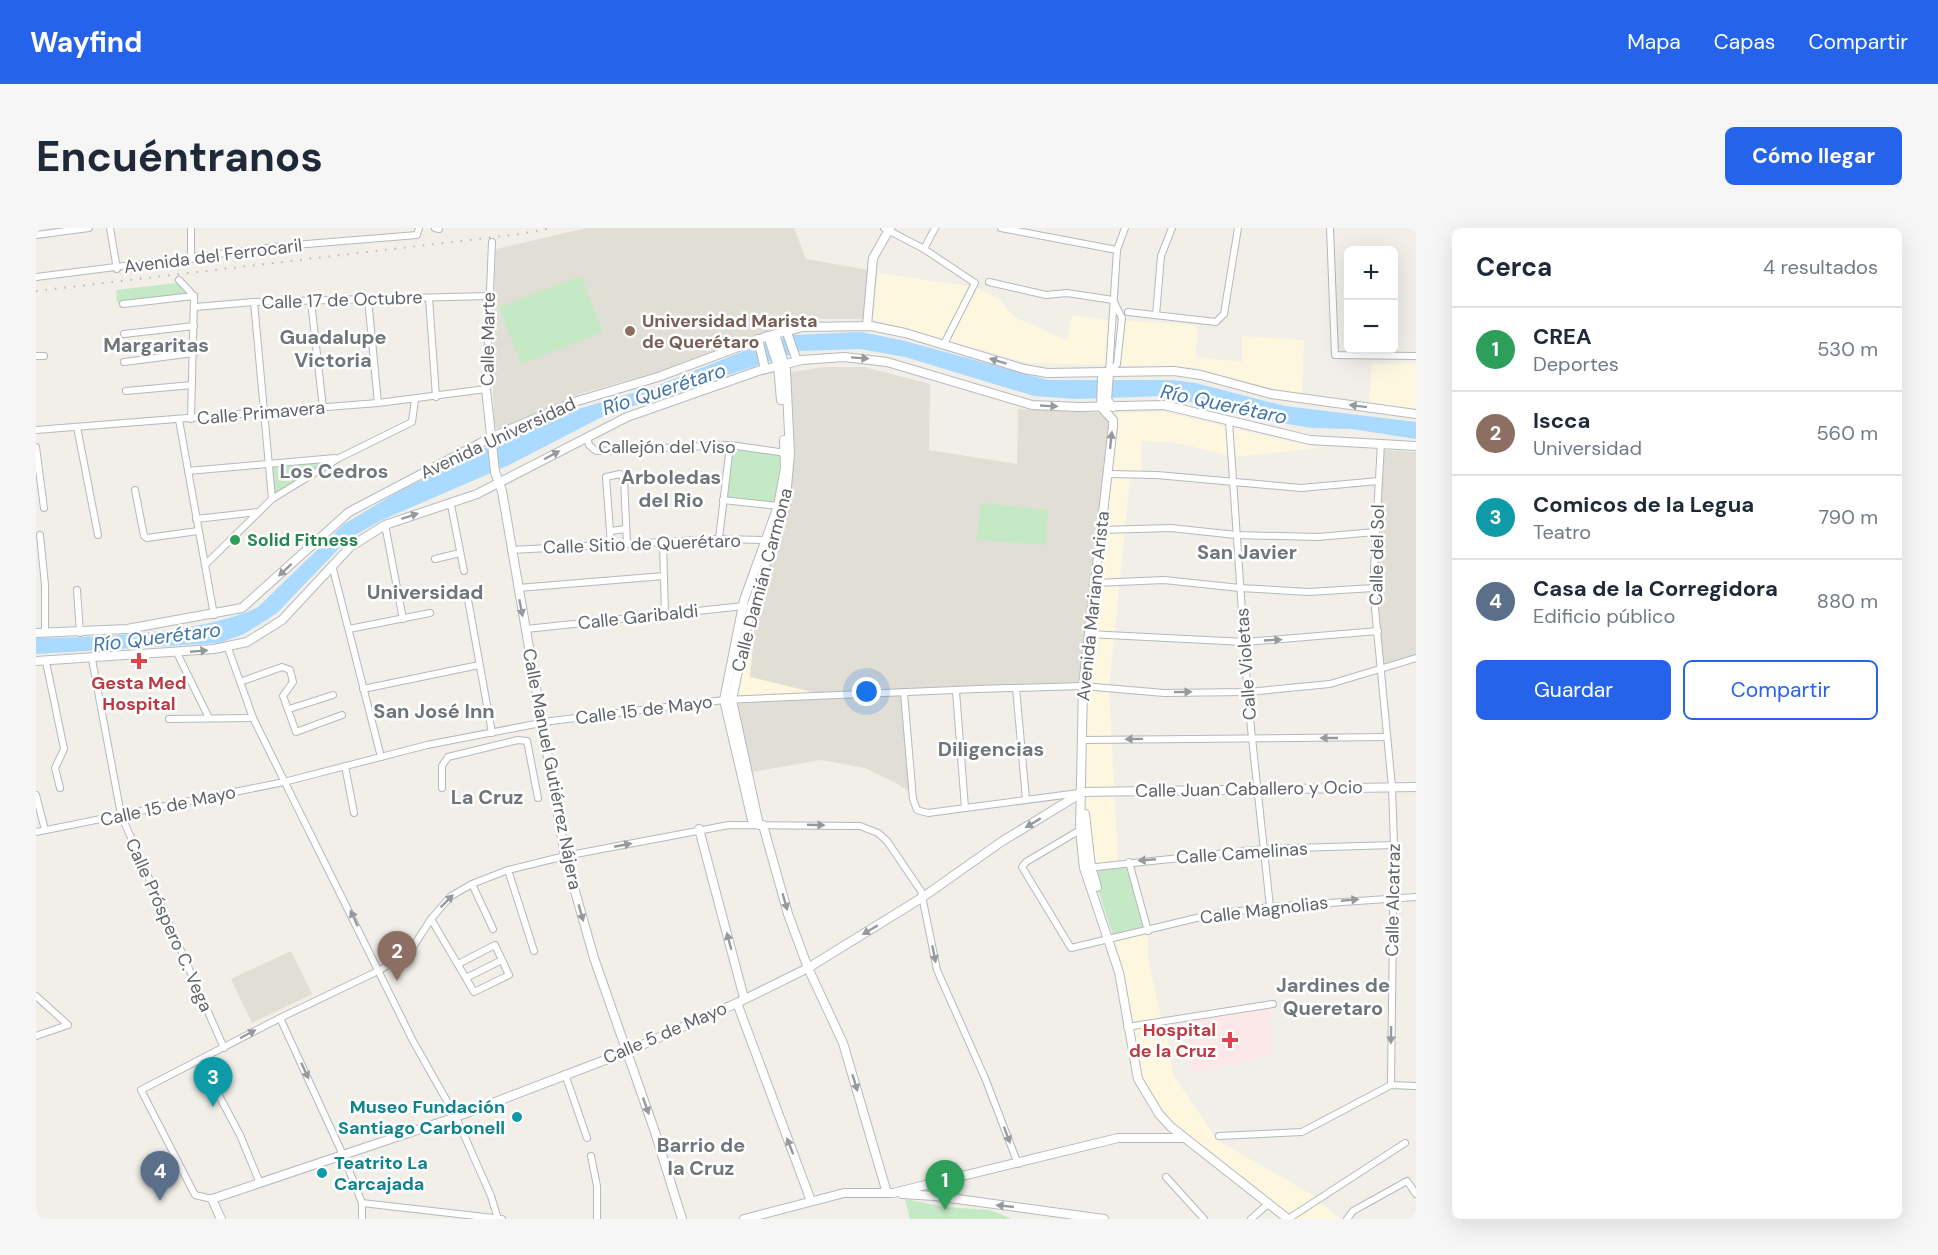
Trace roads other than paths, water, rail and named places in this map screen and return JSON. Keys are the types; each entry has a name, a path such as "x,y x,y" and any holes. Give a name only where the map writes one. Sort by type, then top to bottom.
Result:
{"street":[{"path":"36,235 89,228"},
{"path":"110,228 117,268"},
{"path":"191,228 191,259"},
{"name":"Avenida del Ferrocaril","path":"36,277 282,246 417,235 419,228"},
{"path":"867,325 873,258 888,228 975,283 944,344"},
{"path":"924,249 935,228"},
{"path":"1001,228 1117,250"},
{"path":"1104,377 1117,250 1125,228"},
{"path":"1156,315 1161,256 1172,228"},
{"path":"1128,312 1216,322 1221,319 1224,314 1238,228"},
{"path":"1330,228 1335,355 1416,356"},
{"name":"Calle Marte","path":"491,440 486,389 492,242"},
{"name":"Avenida del Ferrocaril","path":"179,280 194,297"},
{"path":"989,282 1046,295 1067,293 1113,300"},
{"name":"Calle 17 de Octubre","path":"195,307 489,296"},
{"path":"123,304 194,297 191,419"},
{"path":"429,298 436,397"},
{"path":"368,299 378,403"},
{"path":"1104,377 1117,364 1122,318 1113,300"},
{"path":"311,301 323,408"},
{"path":"254,303 262,413 272,499"},
{"name":"Avenida Universidad","path":"40,633 81,633 128,629 214,615 248,604 349,512 491,440 574,402 658,377 773,337 824,325 867,325 944,344 1024,369 1047,373 1104,377 1174,371 1201,375 1271,394 1416,414"},
{"path":"124,334 194,326"},
{"path":"787,333 795,358"},
{"name":"Calle Damián Carmona","path":"773,337 781,363 788,453 785,508 747,606 728,700 758,825 808,968 843,1043 890,1193"},
{"path":"759,342 765,366"},
{"path":"124,362 194,353"},
{"path":"36,356 44,356"},
{"name":"Avenida Universidad","path":"36,661 177,653 228,648 247,642 282,620 357,541 385,525 411,515 451,505 627,417 765,366 795,358 867,358 926,373 1024,404 1164,405 1310,440 1416,446"},
{"name":"Avenida Mariano Arista","path":"1083,792 1083,686 1113,420 1104,377"},
{"path":"126,391 192,385"},
{"name":"Calle Primavera","path":"36,430 378,403 486,389"},
{"path":"205,565 272,499 339,458 412,422 415,399"},
{"path":"1108,404 1113,420"},
{"path":"179,420 214,615"},
{"name":"Calle Violetas","path":"1229,421 1248,692 1270,907"},
{"path":"77,426 98,536"},
{"name":"Callejón del Viso","path":"587,437 591,449 596,451 730,445 788,453"},
{"name":"Calle Manuel Gutiérrez Nájera","path":"491,440 495,472 500,482 510,550 544,722 565,856 594,958 656,1131 682,1219"},
{"name":"Calle del Sol","path":"1381,443 1373,588 1387,737"},
{"path":"718,539 730,445"},
{"path":"36,447 44,508"},
{"name":"Calle Damián Carmona","path":"771,540 788,453"},
{"path":"188,471 339,458"},
{"path":"611,545 606,477 610,474 620,474 624,478 627,544"},
{"path":"1108,474 1157,475 1301,488 1379,481"},
{"path":"135,490 144,536 198,531"},
{"path":"723,500 778,506"},
{"path":"451,505 464,571"},
{"path":"196,519 259,512"},
{"path":"385,525 403,619"},
{"path":"1101,530 1171,528 1236,535 1318,537 1375,532"},
{"path":"610,531 626,529"},
{"path":"39,535 46,598 40,633"},
{"name":"Calle Sitio de Querétaro","path":"510,550 627,544 663,545 718,539 771,540"},
{"path":"663,545 665,615"},
{"path":"435,559 460,553"},
{"path":"332,565 381,757"},
{"path":"518,588 664,576"},
{"path":"1095,583 1164,580 1309,592 1373,588"},
{"path":"77,590 81,633"},
{"path":"467,594 492,733"},
{"name":"Calle Garibaldi","path":"526,629 747,606"},
{"path":"349,629 430,613"},
{"path":"1088,634 1245,642 1378,632"},
{"path":"228,648 253,718 327,864 412,1041 456,1117 500,1219 362,1203"},
{"path":"177,653 210,718"},
{"name":"Calle 15 de Mayo","path":"36,832 284,782 381,757 544,722 728,700 1083,686 1164,693 1248,692 1317,687 1416,658"},
{"name":"Calle Próspero C. Vega","path":"92,659 121,815 224,1048"},
{"path":"46,662 64,749 55,768 60,788"},
{"path":"363,689 479,665"},
{"path":"240,682 286,668 293,682 283,692 296,732 342,715"},
{"path":"1016,688 1026,799"},
{"path":"956,691 965,808"},
{"path":"904,693 917,810 928,813 1083,792"},
{"path":"289,709 333,695"},
{"path":"169,719 253,718"},
{"path":"1083,740 1387,737"},
{"name":"Calle Alcatraz","path":"1387,737 1394,845 1391,1085"},
{"path":"463,739 466,752"},
{"path":"442,788 443,762 448,757 518,740 527,741 538,798"},
{"path":"345,766 354,813"},
{"name":"Calle Juan Caballero y Ocio","path":"1083,792 1416,788"},
{"path":"1083,792 1080,830 1088,868 1119,972 1138,1079 1159,1114 1183,1138 1288,1219 1405,1143"},
{"path":"1083,792 1088,868"},
{"name":"Calle 5 de Mayo","path":"212,1199 259,1181 456,1117 626,1052 740,1000 808,968 923,897 1001,842 1083,792"},
{"path":"36,795 45,830"},
{"path":"221,1219 212,1199 195,1195 141,1090 409,954 431,919 451,896 471,884 508,870 565,856 699,829 758,825 860,826 878,833 897,852 923,897 937,970 985,1077 1018,1164"},
{"path":"699,829 740,1000 811,1201"},
{"name":"Calle Magnolias","path":"1080,830 1026,862 1022,867 1069,947 1111,940 1209,915 1394,896 1416,897"},
{"name":"Calle Camelinas","path":"1088,868 1263,849 1394,845"},
{"path":"1129,862 1148,931"},
{"path":"508,870 534,951"},
{"path":"471,884 493,928"},
{"path":"431,919 474,992 509,975 495,945 458,964"},
{"path":"466,978 502,960"},
{"path":"36,996 68,1026 36,1036"},
{"path":"1127,1027 1273,1004"},
{"path":"280,1018 343,1155 362,1203 362,1219"},
{"path":"200,1060 240,1135 259,1181"},
{"path":"565,1074 587,1138"},
{"path":"1219,1136 1302,1132 1391,1085 1416,1086"},
{"path":"890,1193 1018,1164 1118,1138 1183,1138"},
{"path":"591,1156 597,1186 597,1219"},
{"path":"1166,1177 1204,1219"},
{"path":"1347,1219 1353,1211 1407,1181 1416,1194"},
{"path":"744,1219 844,1193 890,1193 935,1196 1104,1219"},
{"path":"1251,1219 1269,1203"}],"water":[{"name":"Río Querétaro","path":"861,332 901,340 1048,380 1173,380 1196,383 1285,406 1416,422 1416,439 1352,429 1312,428 1275,422 1165,396 1077,399 1034,396 905,357 860,349 801,351 606,415 509,465 382,520 348,539 277,613 244,634 219,643 36,654 36,638 150,632 210,623 236,616 258,607 344,524 396,493 500,440 568,412 656,386 754,347 793,335"}],"railway":[{"path":"36,291 520,234 552,228"}],"place":[{"name":"Universidad Marista de Querétaro","path":"630,331"},
{"name":"Solid Fitness","path":"235,540"},
{"name":"Gesta Med Hospital","path":"139,661"},
{"name":"Iscca","path":"397,981"},
{"name":"Hospital de la Cruz","path":"1230,1040"},
{"name":"Comicos de la Legua","path":"213,1107"},
{"name":"Museo Fundación Santiago Carbonell","path":"517,1117"},
{"name":"Teatrito La Carcajada","path":"322,1173"},
{"name":"Casa de la Corregidora","path":"160,1201"},
{"name":"CREA","path":"945,1210"}],"district":[{"name":"Margaritas","path":"156,345"},
{"name":"Guadalupe Victoria","path":"333,348"},
{"name":"Los Cedros","path":"334,471"},
{"name":"Arboledas del Rio","path":"671,488"},
{"name":"San Javier","path":"1247,552"},
{"name":"Universidad","path":"425,592"},
{"name":"San José Inn","path":"434,711"},
{"name":"Diligencias","path":"991,749"},
{"name":"La Cruz","path":"487,797"},
{"name":"Jardines de Queretaro","path":"1333,996"},
{"name":"Barrio de la Cruz","path":"701,1156"}]}
